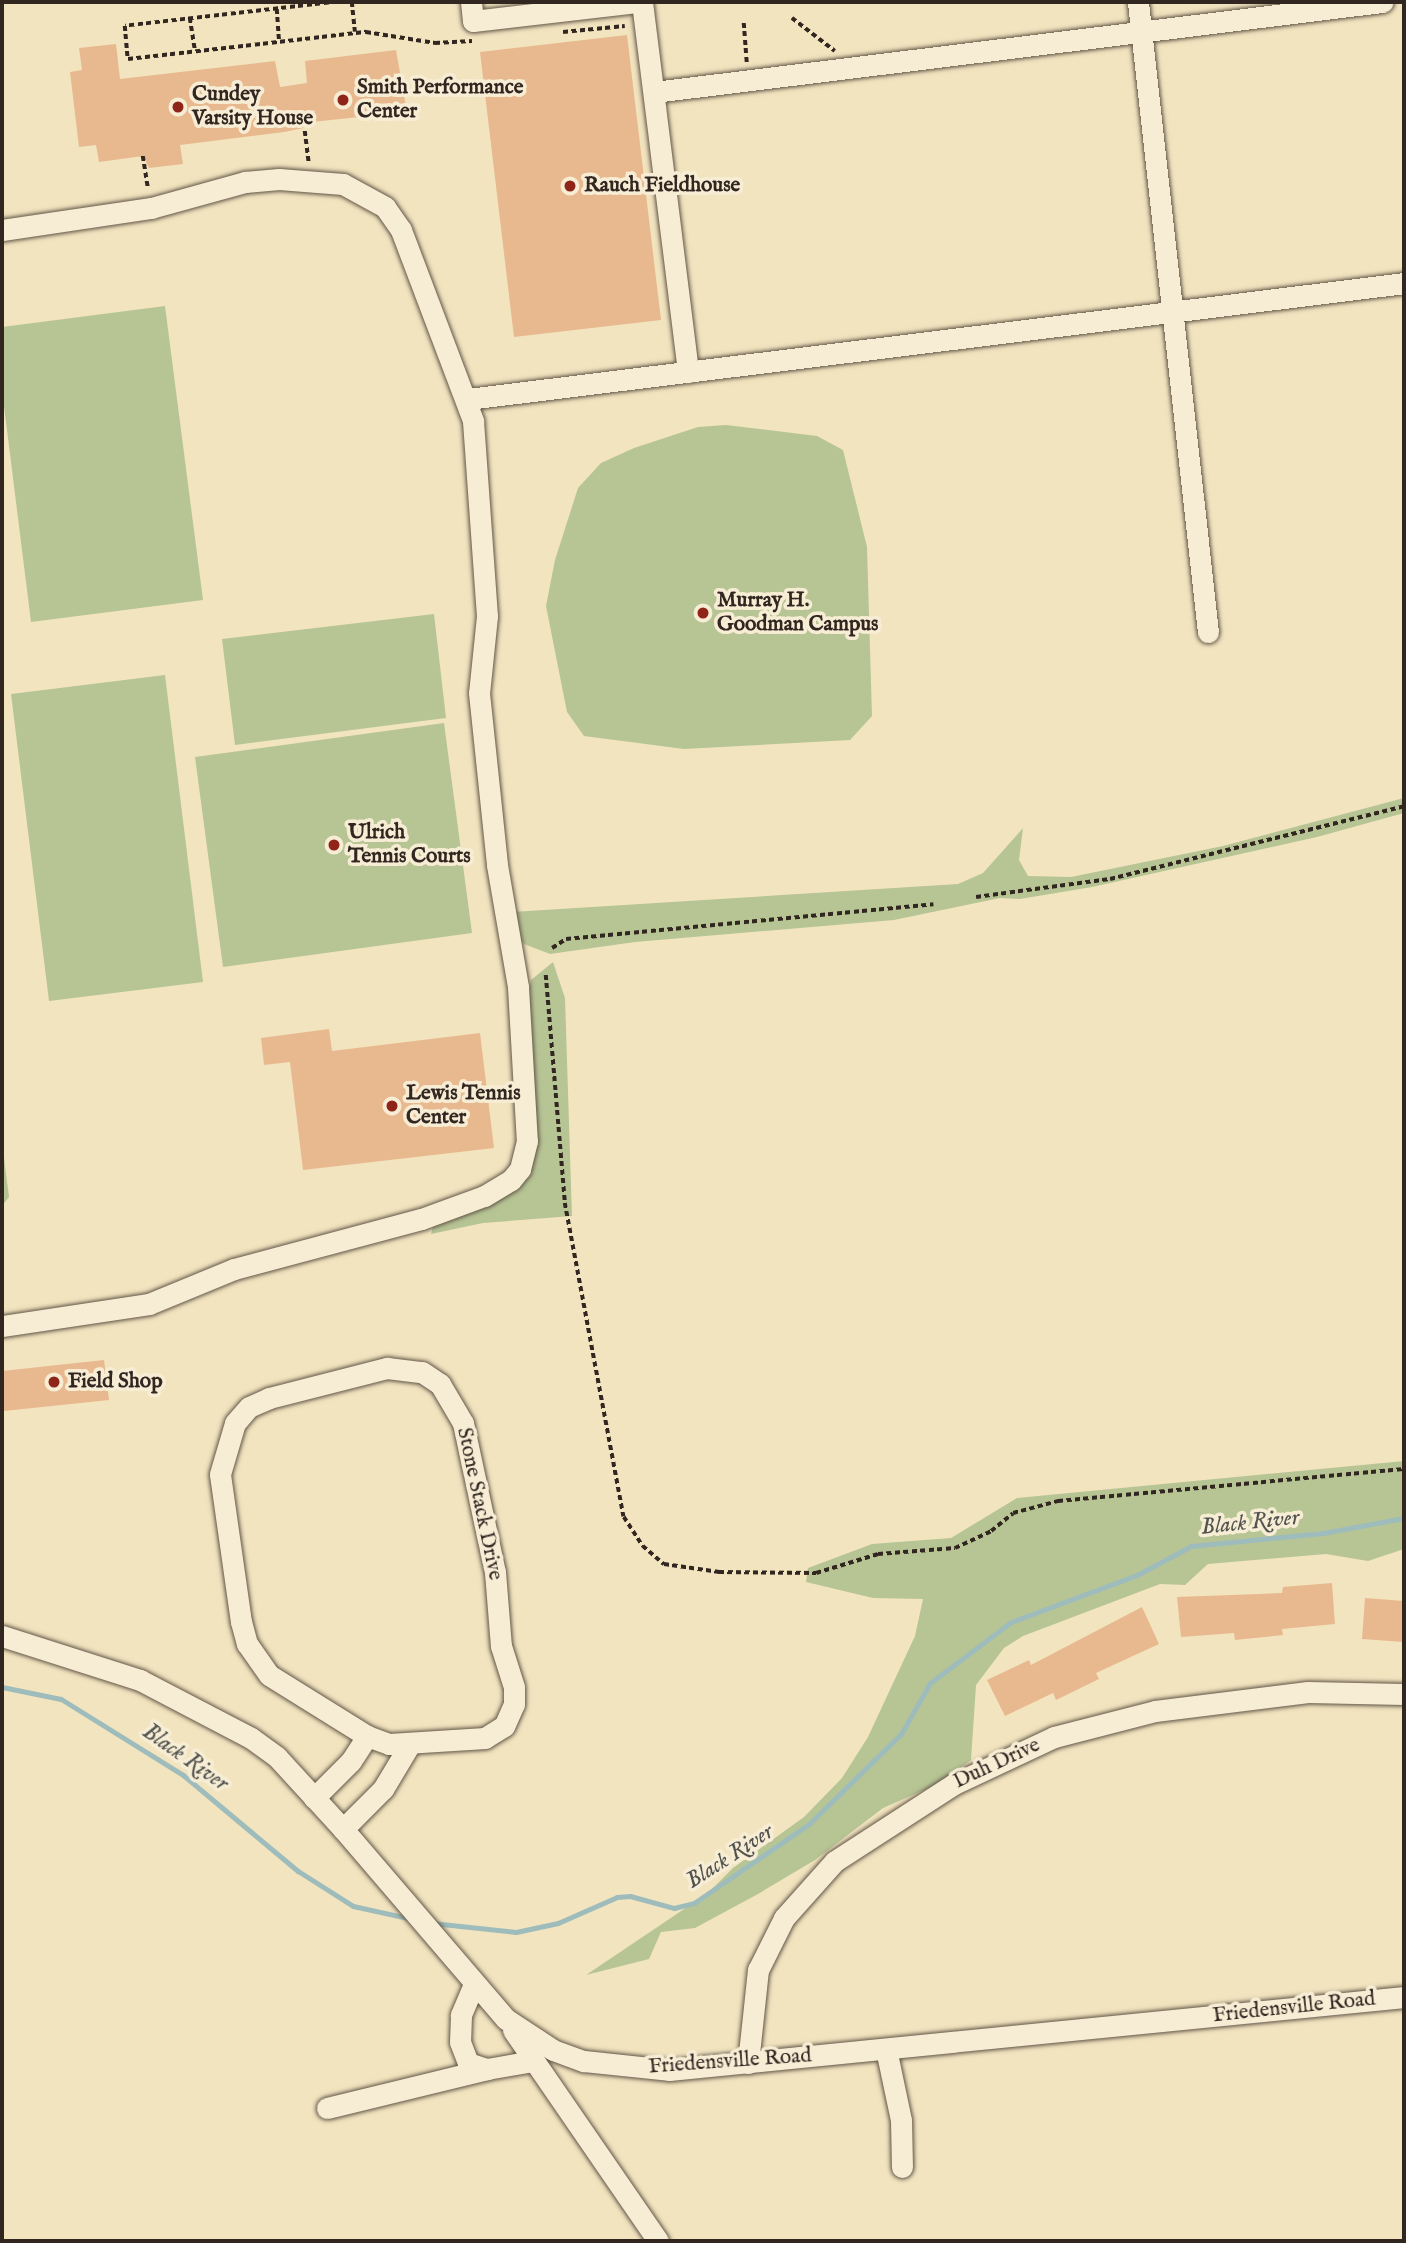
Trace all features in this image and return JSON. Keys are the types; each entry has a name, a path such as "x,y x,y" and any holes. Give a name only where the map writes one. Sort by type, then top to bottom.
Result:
{"street":[{"path":"471,2 473,21 639,2 688,372"},
{"path":"1138,2 1208,632"},
{"path":"653,92 1382,2"},
{"path":"2,230 151,208 245,182 311,179 343,184 385,207 413,258 468,399 486,616 479,693 497,864 518,987 527,1141 520,1169 485,1196 421,1219 234,1269 149,1304 2,1326"},
{"path":"468,399 1404,283"},
{"name":"Stone Stack Drive","path":"404,1368 422,1372 440,1384 463,1423 495,1572 500,1646 514,1687 514,1704 504,1726 485,1738 389,1744 367,1736 269,1675 247,1644 235,1595 220,1474 235,1423 249,1407 308,1386 404,1368"},
{"name":"Friedensville Road","path":"2,1636 140,1680 200,1708 277,1757 343,1829 506,2019 556,2051 584,2061 645,2070 748,2063 1404,1997"},
{"name":"Duh Drive","path":"748,2063 758,1970 784,1918 835,1861 954,1784 1054,1737 1155,1711 1308,1692 1404,1694"},
{"path":"314,1798 351,1761 367,1736"},
{"path":"343,1829 383,1789 410,1744"},
{"path":"474,1984 461,2015 460,2042 468,2063 488,2069"},
{"path":"506,2019 552,2090 659,2241"},
{"path":"886,2049 901,2120 902,2167"},
{"path":"552,2090 548,2074 556,2051"},
{"path":"327,2108 488,2069 533,2061"}],"path":[{"path":"337,2 125,26 128,59 355,32 352,2"},
{"path":"277,9 279,40"},
{"path":"190,18 195,51"},
{"path":"792,18 837,53"},
{"path":"744,23 747,65"},
{"path":"304,131 311,179"},
{"path":"143,156 151,208"},
{"path":"976,897 1110,879 1404,806"},
{"path":"552,948 566,939 933,904"},
{"path":"546,975 565,1203 624,1517 643,1546 664,1564 719,1572 816,1573 878,1555 955,1548 991,1531 1013,1513 1058,1501 1404,1469"}],"green space":[{"path":"165,306 203,600 31,622 2,390 2,327"},
{"path":"726,425 817,436 843,450 867,547 872,716 850,740 684,749 584,736 567,712 546,606 555,560 578,488 601,463 634,448 698,427"},
{"path":"434,614 446,718 235,745 222,639"},
{"path":"165,675 203,982 49,1001 11,694"},
{"name":"Ulrich Tennis Courts","path":"444,723 472,933 223,967 195,757"},
{"path":"1404,798 1404,813 1317,837 1092,887 1020,899 1000,898 894,920 635,942 550,954 524,944 515,934 512,912 958,884 983,873 1023,828 1019,860 1028,876 1071,877 1223,846"},
{"path":"553,962 565,998 572,1216 483,1223 431,1234 436,1215 485,1206 520,1185 528,997 531,980"},
{"path":"2,1142 9,1197 2,1206"},
{"path":"1404,1461 1404,1549 1368,1561 1326,1554 1208,1564 1185,1585 1160,1584 1023,1636 1004,1648 976,1685 971,1760 940,1783 883,1808 815,1860 758,1894 695,1928 661,1932 649,1959 586,1975 708,1893 733,1868 804,1817 842,1778 868,1737 915,1636 923,1599 873,1598 806,1582 808,1568 872,1544 951,1538 1017,1498"}],"building":[{"name":"Rauch Fieldhouse","path":"627,35 661,320 514,337 480,52"},
{"name":"Cundey Varsity House","path":"116,44 120,79 275,61 280,87 307,83 305,61 396,50 407,112 302,123 304,128 284,132 180,145 183,164 149,168 143,156 99,162 96,145 79,147 70,72 82,70 79,48"},
{"name":"Lewis Tennis Center","path":"329,1029 332,1051 480,1033 494,1148 303,1170 290,1062 264,1065 261,1038"},
{"name":"Field Shop","path":"104,1360 109,1400 4,1411 2,1371"},
{"path":"1332,1583 1335,1624 1282,1629 1283,1635 1235,1640 1234,1633 1181,1637 1177,1597 1282,1593 1283,1587"},
{"path":"1365,1598 1404,1601 1404,1642 1362,1639"},
{"path":"1142,1607 1159,1644 1096,1673 1099,1679 1056,1700 1053,1693 1005,1716 987,1680 1029,1660 1031,1665"}],"waterway":[{"name":"Black River","path":"432,1923 516,1932 558,1923 617,1897 630,1896 674,1908 694,1903 809,1824 901,1734 930,1683 1011,1622 1137,1575 1191,1546 1323,1533 1404,1518"},
{"name":"Black River","path":"2,1687 61,1699 183,1775 298,1871 353,1906 412,1919"}],"place":[{"name":"Smith Performance Center","path":"343,100"},
{"name":"Cundey Varsity House","path":"178,107"},
{"name":"Rauch Fieldhouse","path":"570,186"},
{"name":"Murray H. Goodman Campus","path":"703,613"},
{"name":"Ulrich Tennis Courts","path":"334,845"},
{"name":"Lewis Tennis Center","path":"392,1106"},
{"name":"Field Shop","path":"54,1382"}]}
